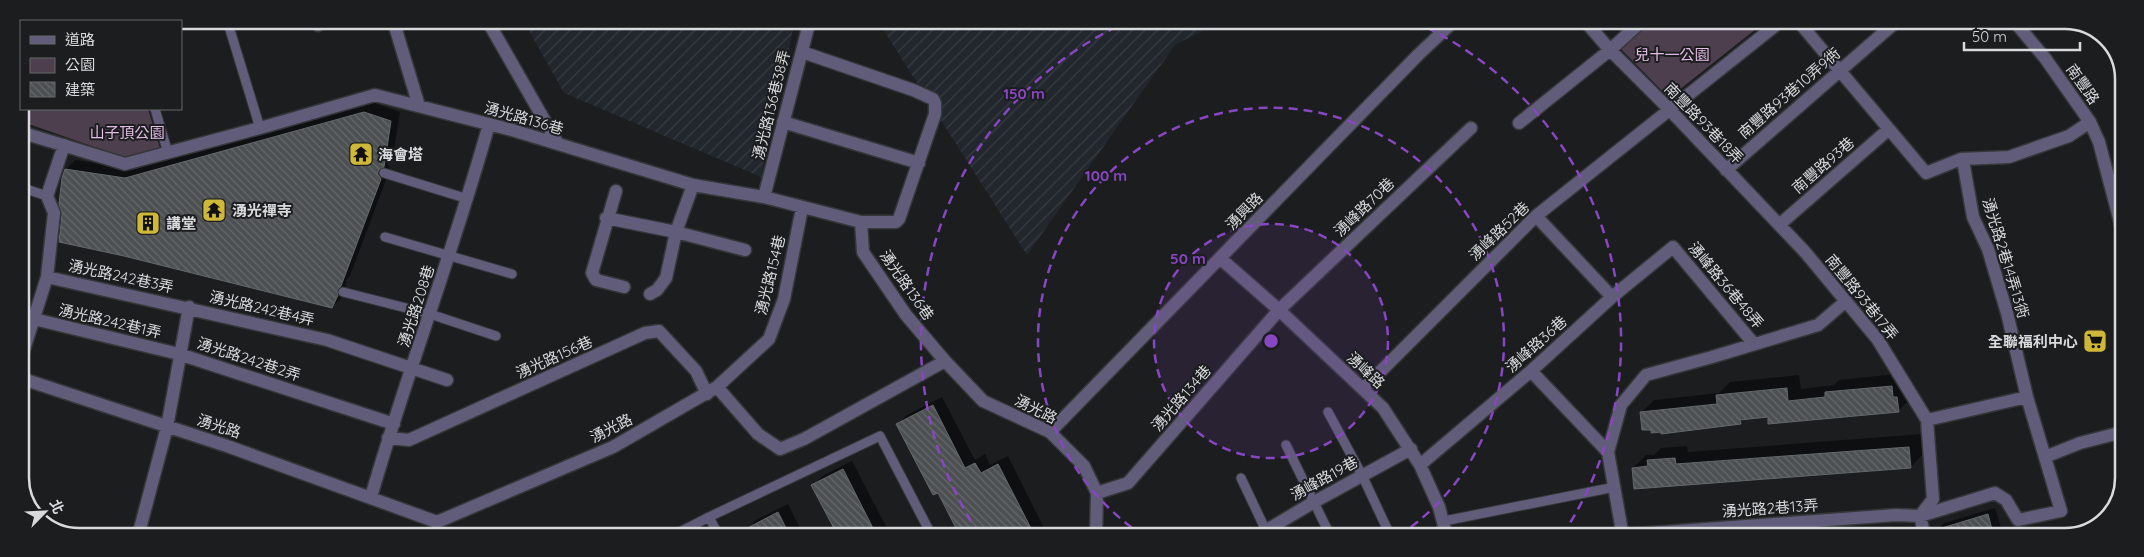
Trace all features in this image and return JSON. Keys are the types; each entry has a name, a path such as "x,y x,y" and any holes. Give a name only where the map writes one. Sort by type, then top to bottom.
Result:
{"street":[{"path":"397,29 419,106"},
{"path":"492,29 558,144"},
{"name":"湧光路136巷38弄","path":"764,197 808,29"},
{"name":"湧興路","path":"1050,432 1221,259 1418,54 1445,29"},
{"name":"南豐路93巷18弄","path":"1592,29 1779,225"},
{"path":"1518,123 1610,50 1633,29"},
{"name":"湧峰路52巷","path":"1363,389 1536,216 1771,29"},
{"path":"1805,29 1926,173 1961,158 2009,157 2069,136 2090,122"},
{"name":"南豐路93巷10弄9衖","path":"1726,170 1888,29"},
{"name":"南豐路","path":"2021,29 2045,58 2090,122 2099,142 2115,200"},
{"path":"802,52 913,90 934,99 936,103 935,114 899,219 896,222 862,222"},
{"name":"湧光路136巷","path":"29,135 125,164 375,95 489,124 693,185 764,197 862,222 864,252 906,315 945,361"},
{"path":"783,122 919,163"},
{"name":"湧光路208巷","path":"370,498 388,438 468,199 489,124"},
{"name":"湧峰路70巷","path":"1280,310 1471,128"},
{"name":"南豐路93巷","path":"1779,225 1889,129"},
{"path":"29,334 47,277 54,213 47,196 64,145"},
{"name":"湧光路2巷14弄13衖","path":"1961,158 1974,217 1988,249 2008,313 2027,397 2061,511"},
{"path":"650,294 657,290 666,278 676,232 693,185"},
{"path":"616,191 606,218 592,273 596,280 624,287"},
{"name":"湧光路154巷","path":"712,391 769,338 784,299 802,208"},
{"path":"1536,216 1612,297"},
{"path":"606,218 676,232 745,250"},
{"name":"南豐路93巷17弄","path":"1779,225 1878,340 1927,420"},
{"name":"湧峰路36巷","path":"1420,465 1531,371 1612,297 1673,247"},
{"name":"湧峰路36巷48弄","path":"1673,247 1754,344"},
{"name":"湧峰路","path":"1221,259 1280,310 1383,408 1420,465 1445,528"},
{"name":"湧光路242巷3弄","path":"47,277 189,308"},
{"path":"1622,528 1608,452 1621,405 1646,375 1818,325 1846,301"},
{"path":"140,528 167,427 189,308"},
{"name":"湧光路242巷4弄","path":"189,308 327,340 413,367 447,380"},
{"name":"湧光路134巷","path":"1097,493 1128,483 1280,310"},
{"name":"湧光路242巷1弄","path":"34,319 179,354"},
{"name":"湧光路156巷","path":"388,438 409,440 645,333 659,331 712,391"},
{"name":"湧光路242巷2弄","path":"179,354 394,424"},
{"path":"712,391 758,434 780,449 804,438 945,361"},
{"name":"湧光路","path":"945,361 983,401 1050,432 1084,466 1097,493 1096,528"},
{"path":"1531,371 1608,452"},
{"name":"湧光路","path":"29,381 227,446 437,522 613,447 712,391"},
{"path":"1923,528 1920,516 1933,499 1927,420 2027,397"},
{"path":"2045,456 2080,443 2115,434"},
{"name":"湧峰路19巷","path":"1273,528 1314,502 1410,449"},
{"name":"湧光路2巷13弄","path":"1727,528 1896,515 1920,516 1995,493 2006,500 2018,520 2061,511"}],"lane":[{"path":"230,29 260,128"},
{"path":"155,110 168,153"},
{"path":"384,173 468,199"},
{"path":"29,190 47,196"},
{"path":"385,237 512,274"},
{"path":"343,292 430,314 496,336"},
{"path":"1328,412 1362,475 1387,528"},
{"path":"688,528 880,436 928,528"},
{"path":"1286,445 1327,528"},
{"path":"1241,478 1261,528"},
{"path":"1444,521 1615,487"},
{"path":"709,517 715,528"}],"shaded area":[{"path":"528,29 793,29 761,177 564,93"},
{"path":"883,29 1206,29 1175,45 1027,255"}],"green space":[{"name":"兒十一公園","path":"1644,29 1756,29 1669,98 1621,49"},
{"name":"山子頂公園","path":"29,110 148,110 160,148 126,158 29,124"}],"building":[{"name":"湧光禪寺","path":"364,112 391,121 384,167 378,171 381,179 341,286 337,290 338,295 332,308 124,256 59,242 62,214 59,204 65,169 125,178"},
{"path":"1892,386 1893,397 1897,397 1899,412 1768,424 1768,417 1740,420 1741,424 1661,434 1661,432 1651,433 1651,430 1642,430 1640,412 1717,404 1716,395 1787,388 1788,401 1825,397 1825,392"},
{"path":"933,405 965,468 975,463 981,473 998,464 1031,528 956,528 938,493 933,495 896,424"},
{"path":"1909,447 1911,468 1634,489 1632,468 1648,466 1647,460 1675,458 1676,464"},
{"path":"843,469 873,528 834,528 811,485"},
{"path":"778,512 786,528 747,528"},
{"path":"1988,514 1992,528 1942,528"}],"place":[{"name":"海會塔","path":"361,154"},
{"name":"湧光禪寺","path":"214,210"},
{"name":"講堂","path":"148,223"},
{"name":"全聯福利中心","path":"2095,341"}]}
